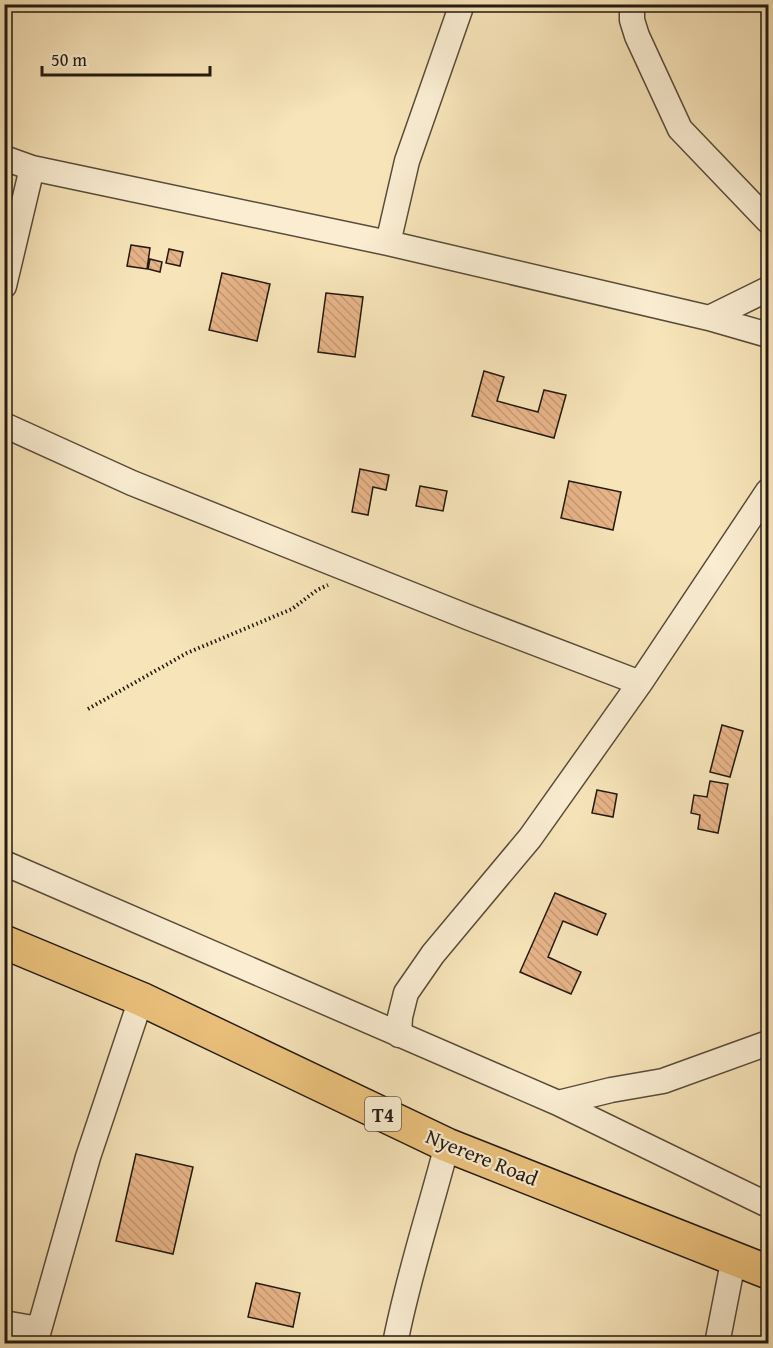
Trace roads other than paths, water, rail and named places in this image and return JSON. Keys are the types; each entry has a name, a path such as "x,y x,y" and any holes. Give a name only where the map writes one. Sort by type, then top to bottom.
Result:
{"highway":[{"name":"Nyerere Road","path":"4,942 141,999 447,1145 768,1272"}],"street":[{"path":"388,243 407,161 462,4"},
{"path":"632,4 632,20 637,36 680,129 768,221"},
{"path":"4,159 32,168 388,243 709,318 768,335"},
{"path":"4,286 32,168"},
{"path":"709,318 768,290"},
{"path":"4,425 132,483 640,683"},
{"path":"399,1035 400,1017 406,993 433,954 530,838 640,683 768,491"},
{"path":"4,863 558,1103 768,1205"},
{"path":"4,1323 37,1336 88,1157 141,999"},
{"path":"558,1103 610,1090 663,1081 768,1043"},
{"path":"395,1344 404,1298 428,1221 447,1145"},
{"path":"717,1344 734,1257"}]}
